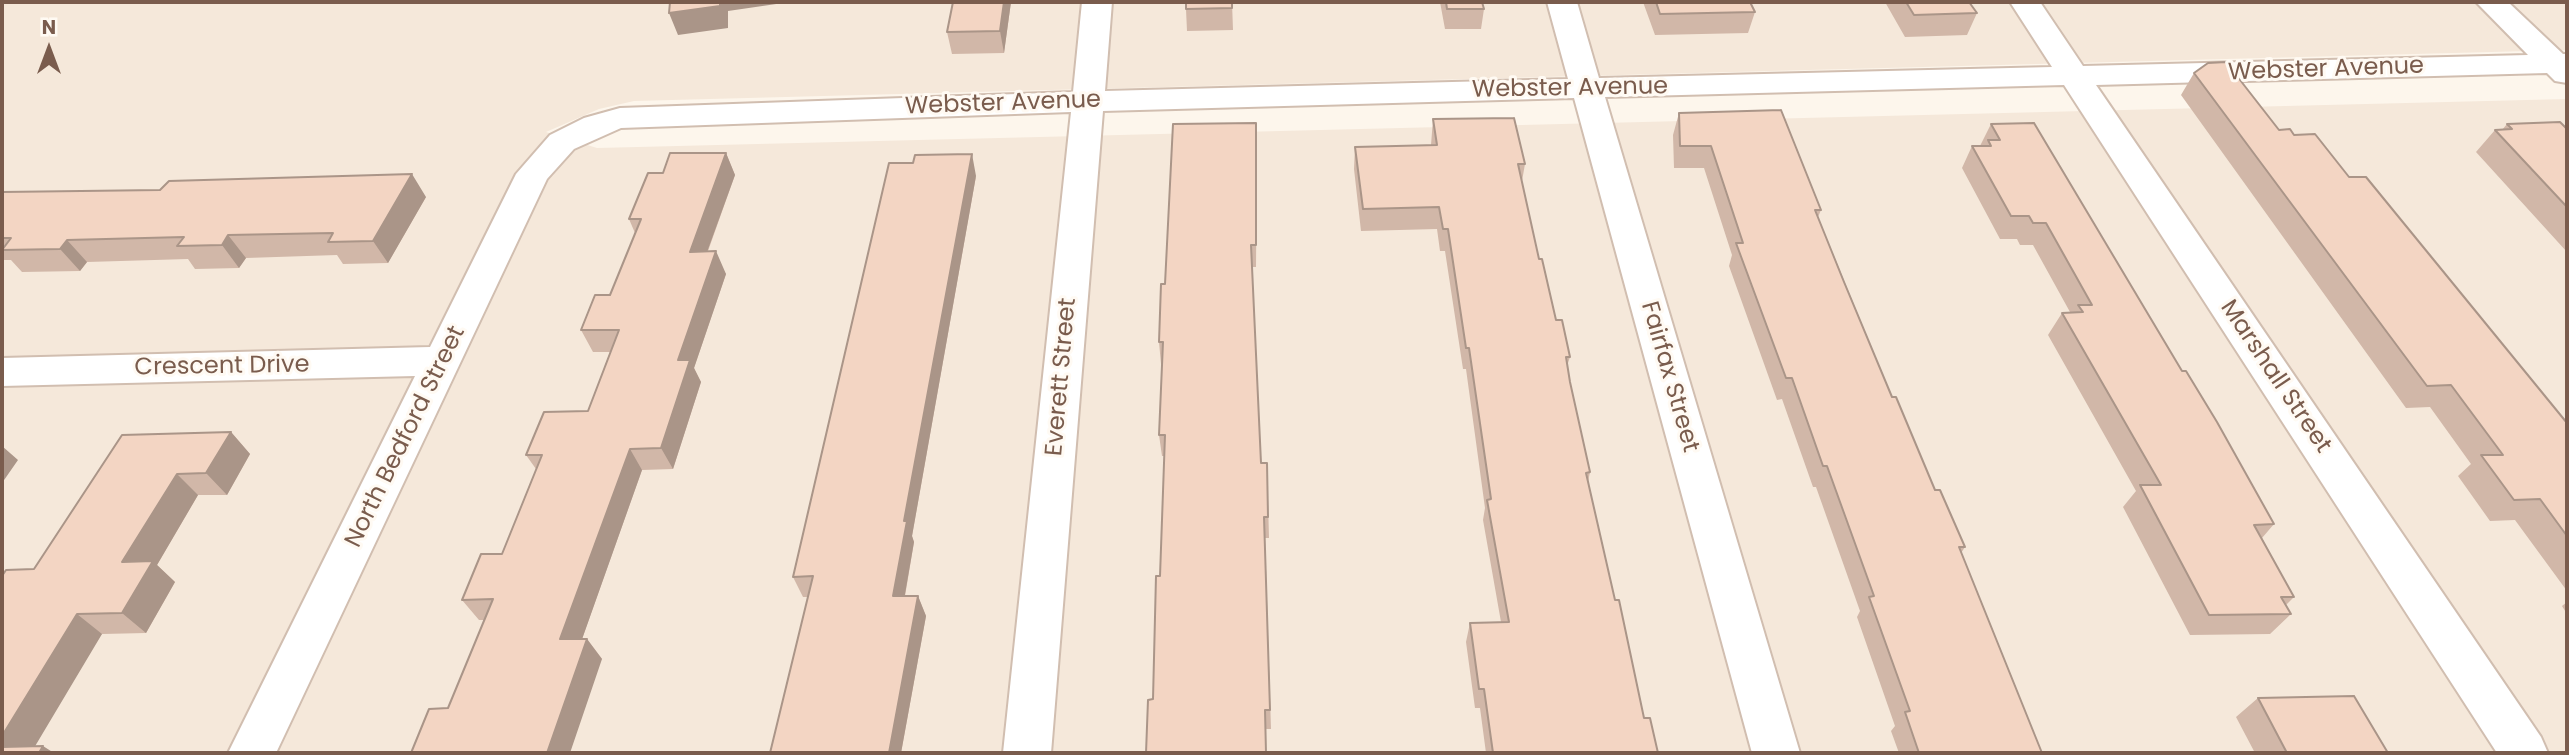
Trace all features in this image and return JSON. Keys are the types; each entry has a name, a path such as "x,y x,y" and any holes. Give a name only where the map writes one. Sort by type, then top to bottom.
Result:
{"street":[{"name":"Everett Street","path":"1027,753 1097,2"},
{"name":"Fairfax Street","path":"1562,2 1776,753"},
{"name":"Marshall Street","path":"2025,2 2524,753"},
{"path":"2491,2 2563,67"},
{"name":"Webster Avenue","path":"576,134 636,115 1088,100 2563,67"},
{"name":"North Bedford Street","path":"252,753 533,174 551,151 576,134"},
{"name":"Crescent Drive","path":"2,372 443,361"}],"shaded area":[{"path":"2,2 2567,2 2567,50 634,101 599,109 546,132 597,148 2567,99 2567,753 2,753"}],"building":[{"path":"670,2 720,2 720,6 669,13"},
{"path":"953,2 1004,2 1000,31 947,32"},
{"path":"1186,2 1232,2 1232,8 1186,9"},
{"path":"1446,2 1482,2 1484,9 1447,9"},
{"path":"1656,2 1750,2 1755,12 1660,14"},
{"path":"1906,2 1969,2 1977,13 1914,15"},
{"path":"2226,62 2279,130 2290,129 2294,135 2315,134 2349,177 2366,177 2567,423 2567,536 2540,499 2514,500 2481,455 2503,455 2451,385 2427,386 2194,73 2208,63"},
{"path":"1781,110 1821,210 1815,210 1844,282 1892,397 1896,397 1935,490 1940,490 1965,547 1959,547 2042,753 1919,753 1905,712 1910,711 1869,597 1874,596 1827,466 1823,466 1792,378 1786,378 1736,243 1743,243 1711,146 1680,146 1679,113"},
{"path":"1514,118 1525,164 1518,164 1539,259 1542,259 1556,320 1562,320 1570,357 1566,357 1570,382 1590,472 1586,473 1615,600 1619,600 1644,718 1650,718 1658,753 1493,753 1484,689 1479,689 1470,623 1509,622 1487,500 1491,499 1448,229 1443,229 1439,207 1363,209 1355,147 1437,145 1433,119"},
{"path":"2560,122 2567,129 2567,207 2495,130 2512,129 2507,124"},
{"path":"1256,123 1256,245 1251,245 1261,463 1267,463 1268,517 1264,517 1270,710 1265,710 1266,753 1146,753 1148,700 1153,699 1156,576 1160,576 1165,435 1159,435 1163,342 1159,342 1161,284 1165,284 1173,124"},
{"path":"2034,123 2182,371 2186,371 2217,422 2274,524 2254,525 2294,597 2281,597 2291,614 2209,615 2140,485 2161,485 2062,313 2083,312 2078,305 2092,305 2046,223 2033,223 2029,216 2011,216 1972,146 1991,146 1988,140 2000,140 1991,124"},
{"path":"670,153 726,153 690,252 716,251 678,360 690,360 661,448 630,449 560,639 587,639 547,753 411,753 429,709 448,708 493,599 462,600 481,554 502,554 542,455 526,455 544,412 588,411 619,330 581,330 595,295 610,295 641,219 629,219 648,173 663,173"},
{"path":"972,154 904,521 907,521 893,596 918,596 889,753 770,753 813,576 793,577 889,163 913,163 915,155"},
{"path":"412,174 373,241 328,242 333,233 228,235 222,245 177,246 184,237 67,240 60,249 2,250 11,238 2,238 2,192 160,190 169,181"},
{"path":"231,432 206,473 177,474 122,562 153,561 122,613 77,614 2,736 2,576 6,570 34,569 122,435"},
{"path":"2354,696 2388,753 2287,753 2258,698"},
{"path":"43,746 39,753 2,753 2,747"}]}
